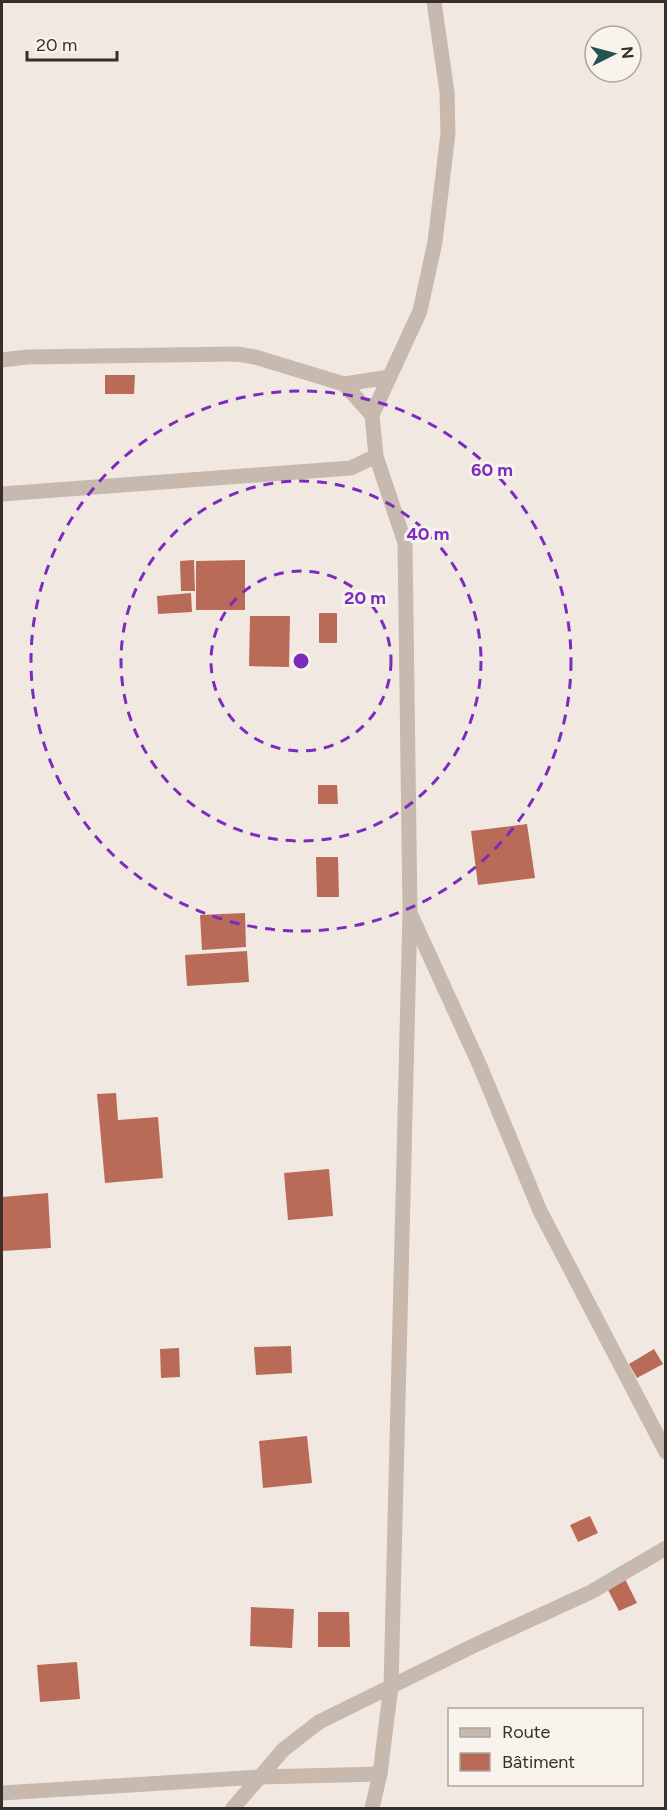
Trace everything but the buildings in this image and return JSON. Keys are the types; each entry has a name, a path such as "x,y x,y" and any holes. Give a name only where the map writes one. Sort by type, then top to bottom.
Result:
{"street":[{"path":"372,1809 380,1774 392,1686 410,912 405,543 376,456 372,415 420,311 435,242 448,133 447,92 434,2"},
{"path":"2,360 27,357 237,354 255,357 344,384 390,377"},
{"path":"344,384 372,415"},
{"path":"2,494 351,468 376,456"},
{"path":"410,912 480,1066 540,1211 666,1452"},
{"path":"233,1809 284,1750 319,1722 591,1592 666,1548"},
{"path":"2,1793 260,1777 380,1774"}]}
